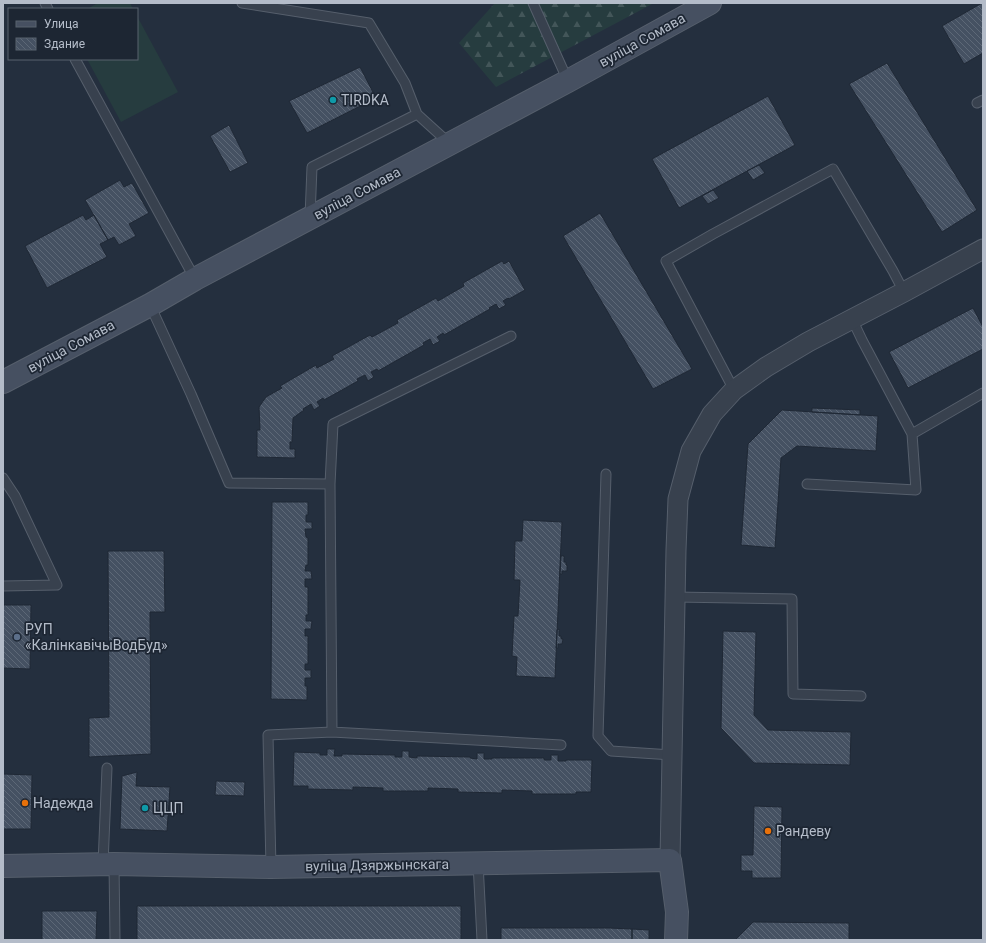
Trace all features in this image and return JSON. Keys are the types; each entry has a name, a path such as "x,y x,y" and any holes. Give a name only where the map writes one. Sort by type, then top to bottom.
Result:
{"street":[{"name":"вуліца Сомава","path":"3,382 568,81 710,3"},
{"path":"676,940 677,912 670,860 676,550 678,499 691,451 712,414 734,390 766,367 808,342 983,249"},
{"name":"вуліца Дзяржынскага","path":"3,866 109,864 270,867 670,860"}],"lane":[{"path":"242,3 369,23 405,83 417,114 450,144"},
{"path":"533,3 568,81"},
{"path":"76,60 195,279"},
{"path":"310,218 312,167 417,114"},
{"path":"734,390 666,261 833,169 904,292"},
{"path":"150,305 191,394 229,483 330,484"},
{"path":"807,484 916,490 912,434 852,319"},
{"path":"332,732 330,484 333,424 511,336"},
{"path":"912,434 983,393"},
{"path":"606,474 598,736 611,751 672,755"},
{"path":"3,478 15,496 57,585 3,586"},
{"path":"675,597 792,599 793,694 861,696"},
{"path":"270,867 268,735 332,732 561,745"},
{"path":"108,768 109,864 115,940"},
{"path":"478,864 482,940"}],"green space":[{"path":"98,3 130,3 132,8 89,8"},
{"path":"495,3 654,3 496,87 459,43"},
{"path":"138,18 178,92 121,122 88,60 138,60"}],"building":[{"path":"982,3 983,53 964,64 942,26"},
{"path":"887,63 977,210 942,232 849,84"},
{"name":"TIRDKA","path":"360,67 376,98 307,133 289,101"},
{"path":"768,96 795,145 679,208 652,159"},
{"path":"229,125 248,163 230,172 210,136"},
{"path":"759,165 765,173 753,180 747,171"},
{"path":"120,180 124,187 132,183 149,213 129,224 136,236 119,245 114,237 108,240 85,200"},
{"path":"713,190 719,198 708,204 702,196"},
{"path":"600,213 692,369 653,389 563,236"},
{"path":"83,215 86,220 94,215 108,240 100,244 107,257 47,288 25,246"},
{"path":"502,261 504,264 509,261 525,290 503,301 506,305 499,309 496,304 489,308 490,309 444,335 443,333 437,337 440,341 433,345 430,339 423,343 424,345 378,371 377,369 371,372 374,377 368,381 365,375 357,379 358,381 324,400 323,398 317,402 320,406 314,410 311,404 303,409 304,410 293,418 292,442 290,442 290,449 295,449 295,458 257,457 257,430 260,430 259,407 266,397 282,388 280,386 316,365 317,368 334,359 332,356 370,335 372,337 398,323 397,320 436,298 438,301 464,286 463,283"},
{"path":"973,308 983,327 983,349 908,388 889,352"},
{"path":"812,408 860,410 860,415 812,412"},
{"path":"782,410 878,416 876,451 797,446 781,458 775,548 741,545 748,444"},
{"path":"272,502 308,502 308,515 306,515 306,522 312,522 312,529 305,529 306,537 308,538 308,565 306,565 305,571 311,571 312,579 305,579 305,587 308,587 308,615 306,615 306,621 312,621 311,629 305,629 305,636 308,636 308,664 305,664 305,670 311,670 311,678 305,678 305,686 307,686 307,700 271,699"},
{"path":"523,520 562,522 555,678 516,676 517,657 512,656 514,616 518,616 520,580 514,580 515,541 522,541"},
{"path":"108,551 164,551 165,612 150,612 151,754 89,757 89,718 109,717"},
{"path":"561,556 564,556 567,571 562,571 562,574 560,574"},
{"name":"РУП «КалінкавічыВодБуд»","path":"3,605 31,605 30,669 3,668"},
{"path":"559,629 559,636 563,639 562,644 558,644 558,648 556,648 557,630"},
{"path":"723,631 756,632 754,715 768,730 851,732 850,765 754,763 721,728"},
{"path":"327,749 335,749 334,756 342,756 342,754 395,755 395,757 402,757 402,751 409,751 409,757 417,758 417,756 470,757 477,759 477,753 484,753 484,759 544,758 544,760 551,760 551,755 558,755 558,761 592,760 591,792 576,792 576,794 532,794 532,791 502,790 502,793 458,792 458,789 428,788 428,791 383,791 383,788 353,787 353,790 308,789 308,786 293,786 294,752 320,753 320,755 327,755"},
{"name":"ЦЦП","path":"137,772 136,786 170,787 167,831 120,829 122,776"},
{"path":"3,774 32,775 31,829 3,829"},
{"path":"216,781 245,782 244,796 215,795"},
{"name":"Рандеву","path":"754,806 782,807 781,878 752,878 752,871 741,871 741,855 753,855"},
{"path":"137,906 461,906 461,940 137,940"},
{"path":"42,911 97,911 96,940 42,940"},
{"path":"753,922 849,923 849,940 735,940"},
{"path":"501,928 632,929 632,940 501,940"},
{"path":"632,929 649,930 649,940 632,940"}],"place":[{"name":"TIRDKA","path":"333,100"},
{"name":"РУП «КалінкавічыВодБуд»","path":"17,637"},
{"name":"Надежда","path":"25,803"},
{"name":"ЦЦП","path":"145,808"},
{"name":"Рандеву","path":"768,831"}]}
